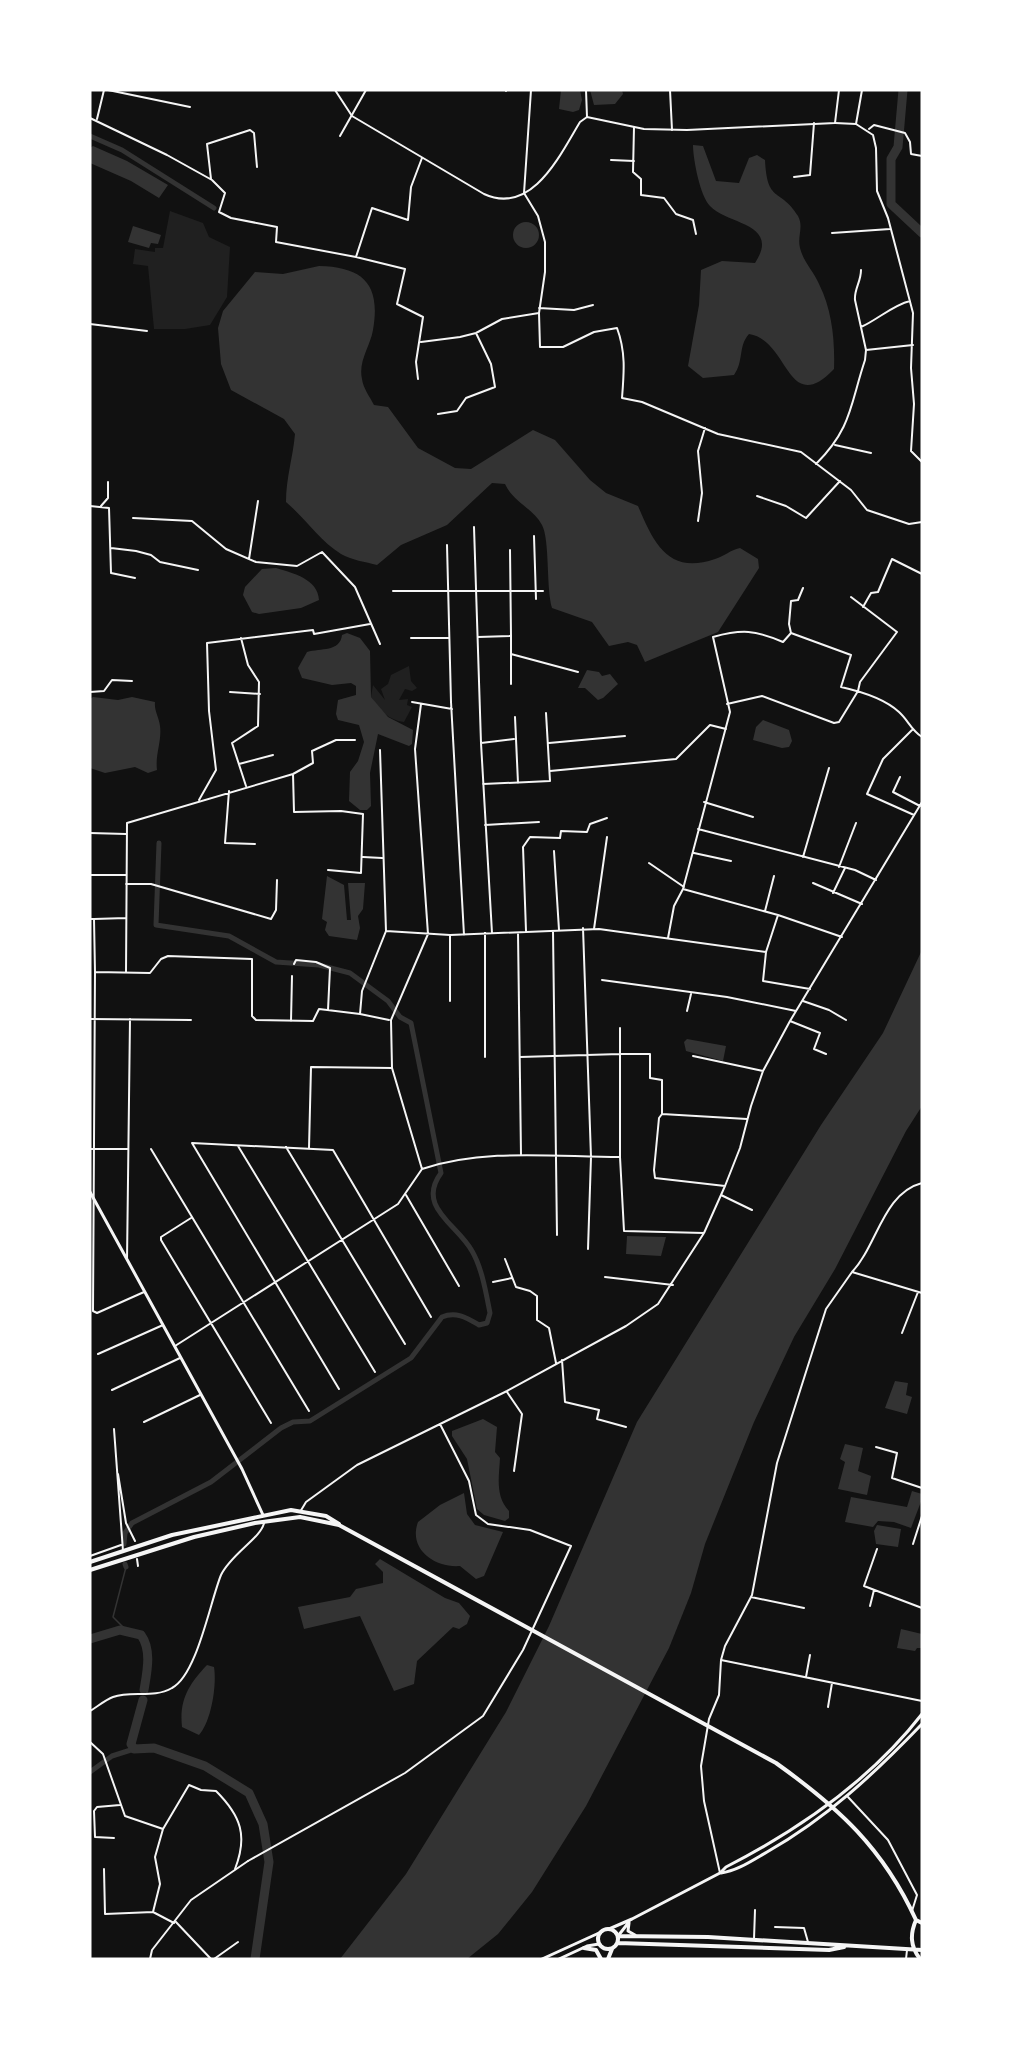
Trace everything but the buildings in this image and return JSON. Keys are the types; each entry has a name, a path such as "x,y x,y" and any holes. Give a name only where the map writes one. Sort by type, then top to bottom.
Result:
{"highway":[{"path":"90,1562 172,1535 262,1515 300,1510 326,1516 493,1610 776,1763 842,1813 871,1844 916,1920 922,1923"},
{"path":"90,1570 194,1537 264,1521 300,1517 339,1525"},
{"path":"910,1950 912,1929 916,1920"},
{"path":"612,1949 603,1948 599,1944 599,1934 609,1929 618,1936 754,1939 847,1947 922,1950"},
{"path":"608,1959 612,1949 618,1943 618,1936"},
{"path":"618,1943 829,1950 847,1947"},
{"path":"584,1948 596,1950 601,1959"},
{"path":"601,1959 603,1948"},
{"path":"910,1950 920,1959"}],"main road":[{"path":"90,1192 242,1469 264,1521"},
{"path":"609,1929 720,1873 726,1867 791,1832 820,1812 866,1773 922,1714"},
{"path":"720,1873 728,1872 787,1840 848,1797 922,1724"},
{"path":"632,1919 628,1931 634,1935"},
{"path":"618,1936 632,1919"},
{"path":"542,1959 599,1934"},
{"path":"559,1959 599,1944"}],"street":[{"path":"96,120 106,90 190,107"},
{"path":"334,90 352,116 495,199 504,200 524,193 547,175 580,122 587,117 634,127 672,130 814,123 856,124 868,129 873,135 876,148 877,191 910,301 914,404 911,451 922,462"},
{"path":"340,136 366,90"},
{"path":"531,90 524,193 537,216 545,242 545,272 539,308 540,347 563,347 594,332 617,328 623,344 625,362 621,398 642,402 705,428 801,452 851,490 867,510 909,524 922,522"},
{"path":"586,90 587,117"},
{"path":"670,90 672,130"},
{"path":"836,123 839,90"},
{"path":"856,124 862,90"},
{"path":"90,118 212,180 225,193 219,212 231,218 277,227 276,242 357,257 405,269 397,304 423,317 421,342 416,362 418,380"},
{"path":"794,177 810,175 814,123"},
{"path":"868,129 874,125 903,132 910,142 911,154 922,156"},
{"path":"634,127 633,175 641,179 641,195 664,198 675,214 693,220 696,234"},
{"path":"212,180 207,144 250,130 254,133 256,167"},
{"path":"357,257 372,208 408,220 411,187 422,158"},
{"path":"611,160 634,161"},
{"path":"832,232 890,229"},
{"path":"816,464 835,445 849,419 866,351 854,292 861,282 861,270"},
{"path":"861,327 881,318 901,303 910,301"},
{"path":"539,308 574,310 593,305"},
{"path":"421,342 476,333 502,319 539,313"},
{"path":"90,324 147,331"},
{"path":"438,414 457,411 466,398 495,387 491,364 476,333"},
{"path":"866,351 913,345"},
{"path":"698,521 702,493 698,451 705,428"},
{"path":"835,445 871,453"},
{"path":"757,496 786,506 806,518 840,481"},
{"path":"101,507 108,498 108,482"},
{"path":"249,559 258,501"},
{"path":"90,506 110,508 111,573 135,578"},
{"path":"133,518 192,521 225,549 249,559 297,566 319,551 322,552 355,587 380,644"},
{"path":"474,527 481,743 492,933"},
{"path":"534,536 536,599"},
{"path":"447,546 452,709 464,935"},
{"path":"111,548 136,551 151,555 160,562 198,570"},
{"path":"510,550 512,684"},
{"path":"863,607 871,593 878,592 892,559 922,574"},
{"path":"791,633 789,624 791,601 798,600 803,588"},
{"path":"393,591 543,591"},
{"path":"727,704 762,696 834,723 839,722 858,691 860,682 897,632 851,597"},
{"path":"199,800 216,770 209,711 207,643 313,630 314,634 327,633 370,624"},
{"path":"668,939 674,906 684,888 694,853 697,829 729,712 713,637 735,631 760,632 783,642 791,633"},
{"path":"791,633 851,655 840,687 858,691 899,711 912,730 922,737"},
{"path":"477,637 511,636"},
{"path":"241,638 248,665 259,682 260,694 258,726 232,743 246,786"},
{"path":"411,638 449,638"},
{"path":"511,654 578,672"},
{"path":"90,692 104,691 110,680 132,681"},
{"path":"230,692 260,694"},
{"path":"412,702 452,709"},
{"path":"422,1169 392,1068 391,1020 428,934 415,749 423,704"},
{"path":"483,784 550,781 546,713"},
{"path":"515,717 518,783"},
{"path":"550,771 676,759 710,725 726,729"},
{"path":"912,730 884,759 867,794 914,815"},
{"path":"549,743 625,736"},
{"path":"481,743 515,739"},
{"path":"126,972 127,823 293,774 313,763 312,751 336,740 355,740"},
{"path":"360,1014 362,991 386,932 380,750"},
{"path":"239,764 273,756"},
{"path":"803,857 829,768"},
{"path":"293,774 295,813 341,811 363,814 361,873 328,870"},
{"path":"900,777 893,792 920,806"},
{"path":"230,791 225,843 255,844"},
{"path":"704,802 753,817"},
{"path":"300,1517 300,1510 306,1502 357,1465 507,1391 658,1304 673,1285 704,1233 740,1148 763,1071 790,1021 922,802"},
{"path":"526,931 523,847 526,841 530,837 560,838 561,831 587,832 590,824 607,818"},
{"path":"485,825 538,822"},
{"path":"839,867 856,823"},
{"path":"697,829 845,868 876,880"},
{"path":"90,833 126,834"},
{"path":"594,929 607,837"},
{"path":"554,851 559,930"},
{"path":"694,853 730,861"},
{"path":"363,857 382,858"},
{"path":"649,863 684,888 778,915 842,937"},
{"path":"833,893 845,868"},
{"path":"90,875 126,875"},
{"path":"765,911 774,876"},
{"path":"126,884 162,886 271,920 276,910 277,880"},
{"path":"813,884 862,904"},
{"path":"778,915 766,952 764,981 811,989"},
{"path":"126,918 92,919 94,972 92,1019 93,1311 97,1313 146,1292"},
{"path":"386,932 464,935 583,928 766,952"},
{"path":"583,928 591,1157 588,1249"},
{"path":"553,931 554,1156 557,1235"},
{"path":"518,932 521,1155"},
{"path":"485,933 485,1057"},
{"path":"450,935 450,1001"},
{"path":"94,972 150,973 161,959 168,956 252,959 254,1019 313,1021 319,1009 391,1020"},
{"path":"294,963 316,962 330,970 328,1010"},
{"path":"291,1021 292,976"},
{"path":"602,980 691,992 796,1011"},
{"path":"687,1011 691,992"},
{"path":"803,1001 829,1010 846,1020"},
{"path":"92,1019 191,1020"},
{"path":"128,1260 130,1019"},
{"path":"790,1021 820,1033 814,1049 826,1054"},
{"path":"620,1028 620,1157 624,1231 704,1233"},
{"path":"519,1057 650,1054 650,1078 663,1080 662,1114 659,1118 654,1170 656,1179 725,1186"},
{"path":"693,1056 763,1071"},
{"path":"309,1148 311,1067 392,1068"},
{"path":"662,1114 747,1119"},
{"path":"339,1389 192,1143 333,1150 431,1317"},
{"path":"237,1144 375,1372"},
{"path":"286,1147 405,1344"},
{"path":"92,1149 128,1149"},
{"path":"151,1149 309,1412"},
{"path":"175,1346 398,1204 422,1169 450,1163 521,1155 620,1157"},
{"path":"720,1873 706,1812 701,1766 709,1719 719,1695 721,1660 725,1646 751,1598 774,1473 826,1309 869,1251 887,1213 910,1187 922,1184"},
{"path":"406,1195 459,1286"},
{"path":"721,1195 752,1210"},
{"path":"191,1218 161,1237 161,1240 271,1423"},
{"path":"505,1259 516,1287 530,1290 537,1296 537,1320 549,1328 556,1363"},
{"path":"852,1272 922,1293"},
{"path":"605,1277 673,1285"},
{"path":"493,1282 512,1278"},
{"path":"902,1333 918,1292"},
{"path":"98,1354 163,1325"},
{"path":"112,1390 181,1358"},
{"path":"562,1360 565,1402 599,1410 597,1419 626,1427"},
{"path":"507,1391 522,1414 514,1471"},
{"path":"144,1422 200,1395"},
{"path":"150,1959 152,1950 199,1893 235,1869 431,1757 483,1716 523,1650 571,1546 530,1530 488,1524 476,1515 469,1481 440,1423"},
{"path":"114,1429 123,1551"},
{"path":"876,1447 897,1453 894,1479 922,1488"},
{"path":"116,1472 126,1523 135,1540"},
{"path":"913,1544 922,1516"},
{"path":"90,1712 112,1697 153,1695 174,1688 190,1667 222,1574 235,1554 261,1532 264,1521"},
{"path":"90,1556 122,1545"},
{"path":"877,1549 864,1585 922,1608"},
{"path":"137,1559 138,1566"},
{"path":"870,1606 874,1590"},
{"path":"751,1598 804,1608"},
{"path":"806,1677 810,1655"},
{"path":"721,1660 922,1701"},
{"path":"828,1707 832,1683"},
{"path":"90,1742 103,1754 126,1818 163,1829"},
{"path":"153,1912 160,1884 155,1857 163,1829 189,1785 201,1790 216,1791 227,1803 243,1838 235,1869"},
{"path":"848,1797 888,1840 917,1895 912,1911"},
{"path":"114,1838 95,1837 94,1811 97,1807 120,1805"},
{"path":"104,1869 105,1914 153,1912 174,1922 212,1959 238,1942"},
{"path":"754,1939 755,1910"},
{"path":"775,1927 804,1928 808,1942"},
{"path":"906,1959 910,1950"}],"shaded area":[{"path":"561,90 580,90 582,100 579,110 573,112 559,109"},
{"path":"590,90 622,90 623,94 615,104 594,105"},
{"path":"693,145 703,146 716,181 739,183 749,158 757,155 765,160 768,183 798,216 800,248 823,294 830,315 833,336 834,369 818,382 807,385 797,381 773,349 762,339 749,334 743,344 734,375 703,378 688,366 699,305 701,270 722,261 755,263 761,250 761,240 757,232 718,212 706,201 698,177"},
{"path":"93,146 127,161 168,185 159,198 131,181 90,163 90,148"},
{"path":"170,211 203,223 209,237 230,247 227,297 210,325 185,329 154,329 148,266 133,264 135,249 155,252 155,248 163,248"},
{"path":"526,222 535,226 539,235 535,244 526,248 517,244 513,235 517,226"},
{"path":"133,226 161,235 158,244 151,243 149,248 128,242"},
{"path":"319,266 347,270 358,275 366,281 371,290 375,314 372,336 361,372 365,389 374,405 388,407 418,448 455,468 471,469 533,430 555,440 590,480 606,493 638,506 657,544 675,559 686,563 699,563 719,558 740,548 758,559 759,568 718,632 645,662 637,645 628,642 609,646 592,622 552,608 546,541 542,525 534,514 513,496 505,484 492,483 447,525 401,545 377,565 345,556 326,543 286,502 295,434 284,419 231,390 221,364 218,328 223,311 255,272 283,274"},
{"path":"276,568 304,578 314,587 319,600 301,608 259,614 252,612 243,595 245,587 262,569"},
{"path":"347,633 360,638 370,651 371,697 388,717 413,730 412,744 409,746 378,734 370,773 371,806 367,810 360,810 349,801 350,772 358,761 364,742 359,725 338,720 336,714 338,700 356,695 356,686 351,683 332,685 302,678 298,668 307,652 334,647 342,635"},
{"path":"409,666 411,681 417,688 412,691 405,689 399,700 408,699 407,705 412,707 404,722 385,714 371,697 373,685 385,700 381,689 388,684 391,675"},
{"path":"587,670 599,672 602,676 610,674 618,684 598,700 585,688 578,688"},
{"path":"93,697 118,700 132,697 155,702 160,732 157,770 148,773 135,767 105,773 90,768 90,699"},
{"path":"763,720 789,730 792,741 789,747 782,748 753,740 756,727"},
{"path":"327,876 344,885 347,920 351,920 348,883 365,883 363,909 358,916 360,928 357,940 329,936 325,930 327,922 322,919"},
{"path":"922,950 922,1106 906,1131 835,1269 794,1337 754,1422 705,1544 691,1593 669,1648 586,1806 532,1892 498,1934 467,1959 340,1959 406,1874 506,1712 549,1626 637,1422 821,1125 883,1033"},
{"path":"687,1039 726,1046 723,1061 686,1051 684,1042"},
{"path":"627,1236 666,1237 661,1256 626,1254"},
{"path":"895,1381 908,1383 906,1395 912,1397 907,1414 885,1408"},
{"path":"483,1419 497,1427 495,1452 500,1458 500,1493 509,1511 509,1518 505,1521 484,1515 477,1509 467,1459 452,1436 452,1431"},
{"path":"845,1444 863,1448 858,1471 871,1476 867,1495 838,1489 845,1462 840,1459"},
{"path":"912,1491 922,1494 922,1499 911,1528 894,1522 878,1521 873,1527 845,1522 851,1497 907,1507"},
{"path":"464,1493 467,1514 475,1525 503,1532 484,1576 476,1579 460,1566 441,1564 433,1560 420,1548 417,1541 418,1522 440,1505"},
{"path":"877,1525 901,1529 898,1547 876,1544 874,1531"},
{"path":"380,1559 445,1598 459,1603 470,1616 467,1624 459,1629 453,1627 417,1661 414,1684 394,1691 360,1616 304,1629 298,1607 350,1597 356,1589 383,1583 383,1572 375,1564"},
{"path":"901,1629 922,1634 921,1648 915,1651 897,1648"},
{"path":"207,1665 214,1667 214,1693 207,1722 199,1735 182,1727 181,1717 190,1686"}],"waterway":[{"path":"903,90 898,147 891,159 891,204 922,233"},
{"path":"90,136 122,150 214,208"},
{"path":"124,1544 125,1533 132,1523 211,1482 281,1428 293,1422 310,1421 411,1358 442,1317 457,1315 479,1325 487,1323 490,1313 483,1281 472,1251 442,1215 433,1196 441,1173 411,1023 400,1017 388,1001 350,973 319,965 276,962 229,936 156,925 159,843"},
{"path":"126,1567 113,1617 126,1630"},
{"path":"90,1639 120,1630 141,1635 148,1654 144,1690"},
{"path":"143,1700 131,1744 134,1749 154,1748 205,1766 249,1793 263,1824 269,1862 255,1959"},
{"path":"90,1772 112,1756 134,1749"}]}
